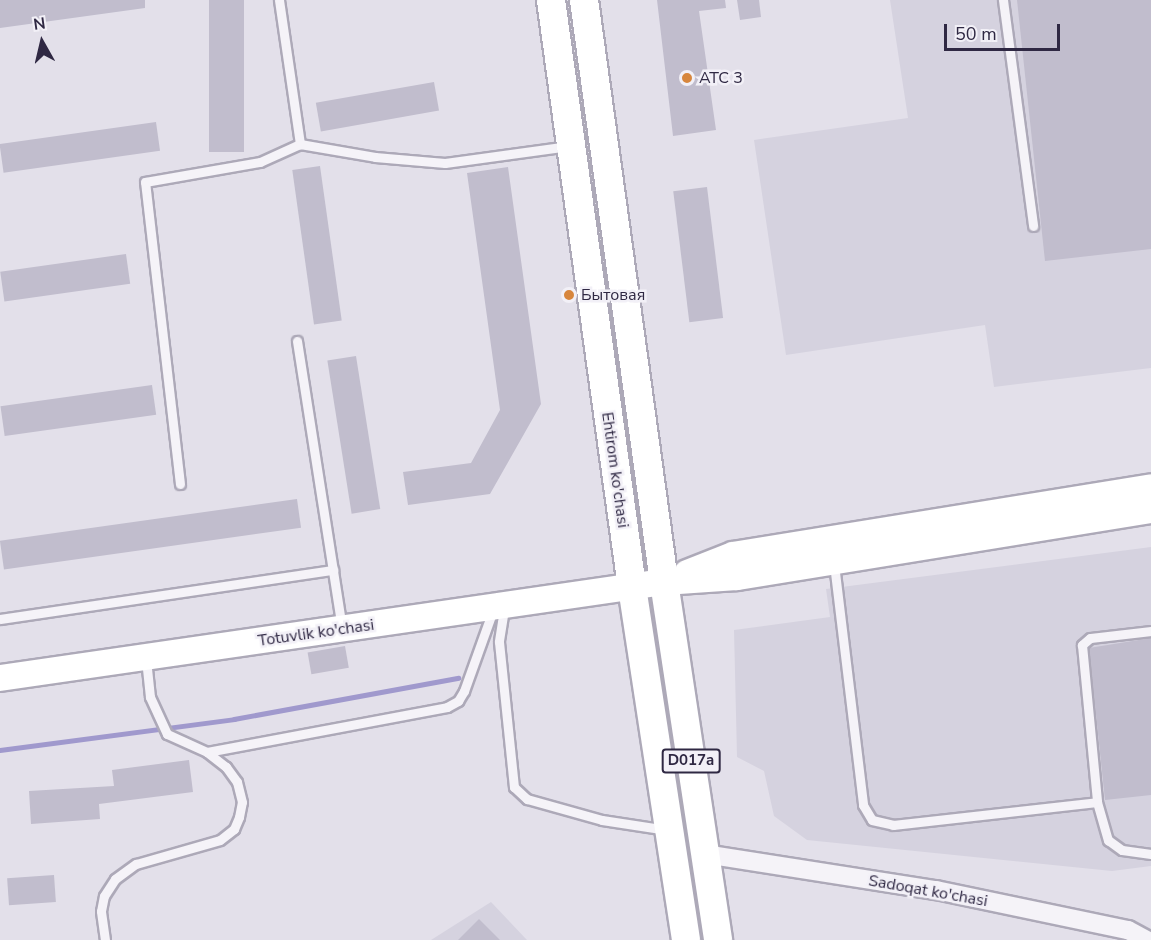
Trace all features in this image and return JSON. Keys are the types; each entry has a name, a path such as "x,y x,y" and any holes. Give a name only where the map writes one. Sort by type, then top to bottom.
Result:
{"main road":[{"name":"Ehtirom ko'chasi","path":"551,0 632,587 686,940"},
{"name":"Ehtirom ko'chasi","path":"584,0 664,582 718,940"},
{"path":"664,582 733,555 1151,487"},
{"path":"664,582 737,577 1151,510"},
{"name":"Totuvlik ko'chasi","path":"0,678 664,582"}],"street":[{"name":"Sadoqat ko'chasi","path":"705,854 936,891 1128,930 1147,940"}],"lane":[{"path":"279,0 300,144"},
{"path":"1003,0 1033,226"},
{"path":"180,484 145,182 260,162 300,144 375,157 445,163 571,146"},
{"path":"297,341 343,630"},
{"path":"834,561 863,805 872,820 893,825 1097,802"},
{"path":"0,619 333,570"},
{"path":"207,752 447,707 458,701 464,691 499,607"},
{"path":"499,607 500,642 514,787 527,799 602,820 669,830"},
{"path":"1151,631 1090,638 1082,645 1097,802 1108,840 1122,850 1151,854"},
{"path":"105,940 101,911 104,896 115,879 136,864 196,849 220,840 234,829 242,802 237,782 226,767 207,752 167,734 150,698 146,658"}],"shaded area":[{"path":"890,0 1151,0 1151,368 994,387 985,325 786,355 754,140 908,118"},
{"path":"1151,547 1151,866 1112,871 807,840 774,816 764,771 737,757 734,630 830,617 826,589"},
{"path":"491,902 527,940 431,940"}],"building":[{"path":"0,0 145,0 145,8 0,28"},
{"path":"209,0 244,0 244,152 209,152"},
{"name":"АТС 3","path":"657,0 725,0 726,8 699,11 716,130 673,136"},
{"path":"737,0 759,0 761,17 740,20"},
{"path":"1017,0 1151,0 1151,249 1045,261"},
{"path":"434,82 439,111 321,131 316,103"},
{"path":"156,122 160,151 4,173 0,144"},
{"path":"320,166 342,320 314,324 292,170"},
{"path":"508,167 541,404 490,494 408,505 403,472 471,463 500,410 467,173"},
{"path":"707,187 723,318 689,322 673,191"},
{"path":"126,254 130,284 4,301 0,272"},
{"path":"356,356 380,509 352,514 327,361"},
{"path":"152,385 156,415 5,436 0,406"},
{"path":"297,499 301,528 4,569 0,541"},
{"path":"1151,638 1151,795 1105,800 1089,648"},
{"path":"345,646 349,668 311,674 308,653"},
{"path":"189,760 193,792 99,804 100,819 31,824 29,791 114,786 112,770"},
{"path":"54,875 56,902 9,905 7,878"},
{"path":"479,919 500,940 458,940"}],"waterway":[{"path":"0,750 234,719 458,678"}],"place":[{"name":"АТС 3","path":"687,78"},
{"name":"Бытовая","path":"569,295"}]}
